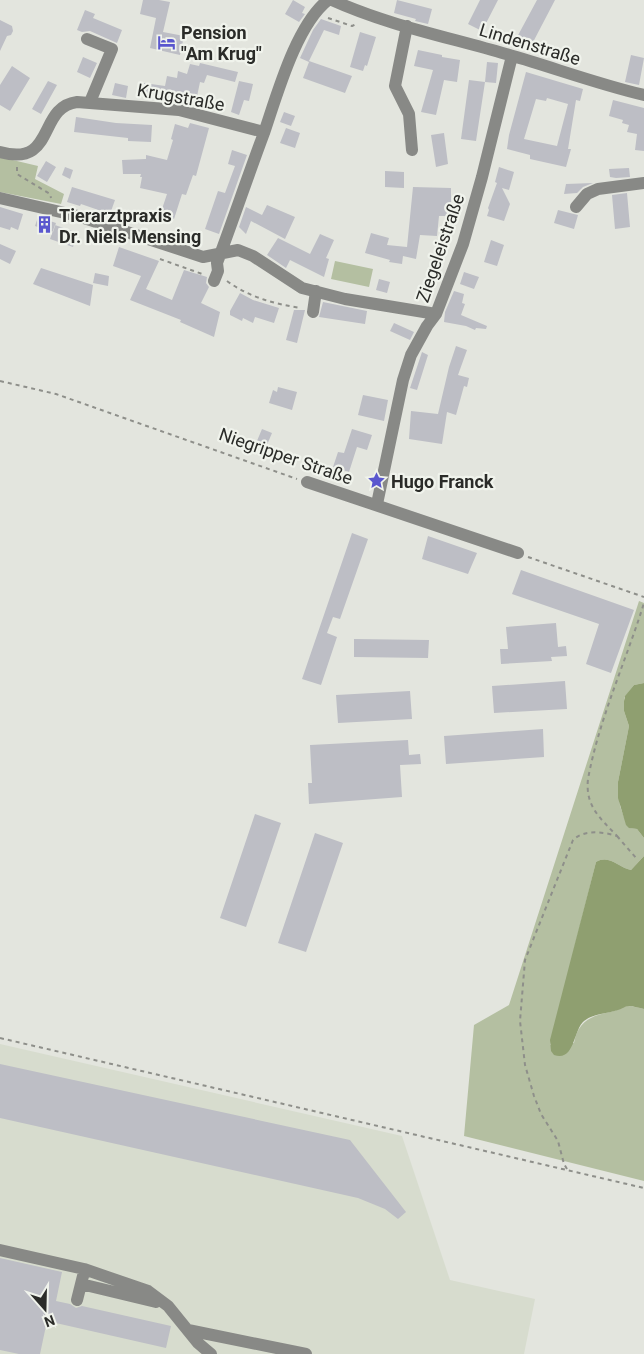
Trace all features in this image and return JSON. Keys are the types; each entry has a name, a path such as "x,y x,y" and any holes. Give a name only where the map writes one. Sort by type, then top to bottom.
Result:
{"street":[{"path":"214,280 218,271 217,263 285,70 311,17 328,0"},
{"name":"Lindenstraße","path":"332,0 362,13 512,56 604,85 644,95"},
{"path":"407,26 395,86 409,114 412,150"},
{"path":"87,39 112,49 90,102"},
{"name":"Ziegeleistraße","path":"376,504 403,380 411,355 426,326 436,314 463,244 512,56"},
{"name":"Krugstraße","path":"18,156 28,154 36,148 62,107 71,102 179,110 264,132"},
{"path":"0,152 18,156"},
{"path":"576,207 587,194 598,189 644,184"},
{"path":"0,198 78,216 203,257 238,250 253,256 302,288 345,299 436,314"},
{"path":"313,310 316,291"},
{"name":"Niegripper Straße","path":"307,482 518,553"},
{"path":"0,1250 84,1269 148,1291 164,1302 177,1315 198,1343 211,1354"},
{"path":"77,1300 84,1269"},
{"path":"81,1284 150,1300 165,1306 177,1315"},
{"path":"188,1330 306,1354"}],"path":[{"path":"18,156 17,174 50,194 52,210"},
{"path":"160,259 214,280 227,281 240,291 256,298 313,310"},
{"name":"Niegripper Straße","path":"0,381 56,394 307,482"},
{"path":"518,553 644,597"},
{"path":"637,858 591,805 588,800 587,784 612,696 644,603"},
{"path":"567,1169 558,1141 545,1122 537,1105 525,1065 520,1029 524,964 573,840 580,835 589,833 617,836"},
{"path":"0,1038 644,1188"}],"shaded area":[{"path":"0,157 38,166 35,179 64,194 61,204 0,192"},
{"path":"335,261 373,269 369,287 331,279"},
{"path":"639,601 644,603 644,683 634,685 624,698 624,711 629,726 618,782 620,806 630,828 637,829 644,838 644,856 631,870 610,860 596,862 550,1045 574,1043 582,1025 597,1015 626,1006 644,1009 644,1181 464,1136 474,1025 509,1005"},
{"path":"644,683 644,838 637,829 629,828 626,825 618,798 618,782 629,726 624,711 625,696 634,685"},
{"path":"644,856 644,1009 628,1006 588,1018 580,1025 570,1050 561,1056 554,1055 551,1051 550,1040 596,862 610,860 631,870"},
{"path":"0,1044 402,1136 450,1280 535,1299 524,1354 0,1354"}],"building":[{"path":"143,0 170,2 163,32 184,36 180,55 150,48 156,18 140,14"},
{"path":"293,0 305,7 302,13 305,14 299,22 285,14"},
{"path":"397,0 432,9 428,24 394,13"},
{"path":"480,0 498,0 482,31 468,24"},
{"path":"537,0 555,0 531,46 516,39"},
{"path":"85,10 95,14 93,18 122,30 117,43 90,31 82,32 77,30"},
{"path":"321,19 341,26 339,35 324,30 309,61 352,76 345,93 303,78 309,62 300,58 313,30"},
{"path":"0,20 12,26 13,31 11,35 7,36 0,51"},
{"path":"360,32 376,37 367,66 365,65 363,71 350,67"},
{"path":"418,50 460,60 457,82 444,80 436,115 421,112 433,70 414,66"},
{"path":"631,55 644,58 639,85 625,82"},
{"path":"83,57 97,63 90,78 77,72"},
{"path":"487,62 498,63 496,83 485,82"},
{"path":"200,63 238,72 235,82 207,75 204,83 200,82 195,106 172,101 172,98 140,94 144,83 165,86 167,76 177,78 178,71 187,74 190,64 199,66"},
{"path":"12,66 30,78 10,111 0,105 0,85"},
{"path":"526,72 583,89 580,101 576,100 568,149 571,149 566,167 530,159 530,155 507,149","holes":["547,98 568,104 557,146 524,139 536,99 546,101"]},
{"path":"469,80 485,82 476,141 461,139"},
{"path":"48,81 57,85 41,114 32,109"},
{"path":"239,81 253,84 249,101 244,100 239,115 231,112"},
{"path":"115,83 128,86 126,98 112,95"},
{"path":"613,100 644,108 644,151 635,150 637,134 627,132 629,125 622,123 623,120 609,116"},
{"path":"284,112 295,116 291,126 280,122"},
{"path":"76,117 116,123 152,125 151,142 128,141 128,138 74,132"},
{"path":"190,123 209,128 196,176 193,175 186,195 182,194 174,219 160,215 167,194 140,188 141,174 123,174 122,160 146,159 146,155 167,160 173,140 171,139 175,124 188,128"},
{"path":"286,128 300,133 295,148 280,143"},
{"path":"444,133 448,164 436,167 431,135"},
{"path":"232,150 247,155 219,234 205,229 218,191 225,193 235,166 228,164"},
{"path":"46,161 56,167 47,182 37,176"},
{"path":"65,167 73,170 70,179 62,175"},
{"path":"499,167 514,172 509,190 502,188 510,204 504,221 487,216 497,183 495,182"},
{"path":"629,168 630,177 610,177 609,169"},
{"path":"385,171 404,172 404,188 385,187"},
{"path":"593,183 583,187 577,193 564,194 566,184"},
{"path":"72,187 115,200 110,214 81,204 80,206 67,202"},
{"path":"413,187 451,188 451,216 439,216 437,236 420,235 416,259 403,256 402,264 389,262 390,260 365,253 371,233 389,238 387,245 407,247"},
{"path":"627,193 630,227 615,229 612,195"},
{"path":"267,205 295,217 285,239 251,221 246,234 239,227 246,207 262,215"},
{"path":"0,207 23,214 18,230 11,227 10,230 0,227"},
{"path":"558,210 578,215 574,229 554,223"},
{"name":"Tierarztpraxis Dr. Niels Mensing","path":"38,217 56,223 53,232 35,226"},
{"path":"55,225 78,233 73,247 50,239"},
{"path":"320,234 334,240 326,258 329,259 324,277 290,260 286,268 267,255 278,238 310,254"},
{"path":"491,240 504,245 497,266 484,262"},
{"path":"0,244 16,251 10,264 0,259"},
{"path":"119,247 159,261 146,289 172,300 184,270 207,277 206,283 209,287 201,303 220,312 214,337 180,322 181,320 130,300 141,276 113,266"},
{"path":"41,268 93,285 90,306 33,284"},
{"path":"464,272 479,277 474,289 460,284"},
{"path":"95,273 109,276 108,286 93,283"},
{"path":"379,279 390,282 387,293 376,290"},
{"path":"454,291 464,294 462,303 465,304 461,315 487,326 486,329 476,328 475,330 466,326 444,322 445,312"},
{"path":"240,293 253,300 279,308 274,323 255,317 253,323 243,318 242,321 230,315 230,311"},
{"path":"323,302 367,311 365,324 319,317"},
{"path":"294,310 305,310 297,343 286,340"},
{"path":"394,323 414,332 410,340 390,331"},
{"path":"456,346 467,350 458,375 469,378 467,387 464,386 456,415 447,412 442,444 409,439 411,411 438,414"},
{"path":"422,352 428,355 417,390 410,388"},
{"path":"278,387 297,392 292,410 269,403 273,390 277,392"},
{"path":"363,395 388,400 384,421 358,415"},
{"path":"262,429 272,433 264,452 254,448"},
{"path":"352,429 372,435 367,450 357,447 349,472 333,467 338,452 344,453"},
{"path":"352,533 368,539 340,619 333,617 327,633 337,637 321,685 302,679"},
{"path":"428,536 477,553 468,574 422,559"},
{"path":"521,570 634,610 611,673 586,664 599,624 512,594"},
{"path":"556,623 558,647 566,646 567,656 551,657 552,661 501,664 500,649 508,649 506,627"},
{"path":"354,639 429,640 428,658 354,657"},
{"path":"565,681 567,709 494,713 492,686"},
{"path":"410,691 412,719 338,723 336,695"},
{"path":"543,729 544,757 446,764 444,736"},
{"path":"408,740 409,755 420,754 421,764 400,765 402,797 309,804 308,783 312,783 310,745"},
{"path":"255,814 281,823 246,927 220,918"},
{"path":"315,833 343,843 306,952 278,943"},
{"path":"0,1064 350,1140 406,1212 398,1219 385,1209 358,1198 0,1118"},
{"path":"0,1258 62,1272 56,1301 70,1304 76,1308 82,1306 171,1326 166,1348 47,1321 40,1354 19,1354 0,1350"}],"place":[{"name":"Pension \"Am Krug\"","path":"167,42"},
{"name":"Tierarztpraxis Dr. Niels Mensing","path":"45,225"},
{"name":"Hugo Franck","path":"377,481"}]}
